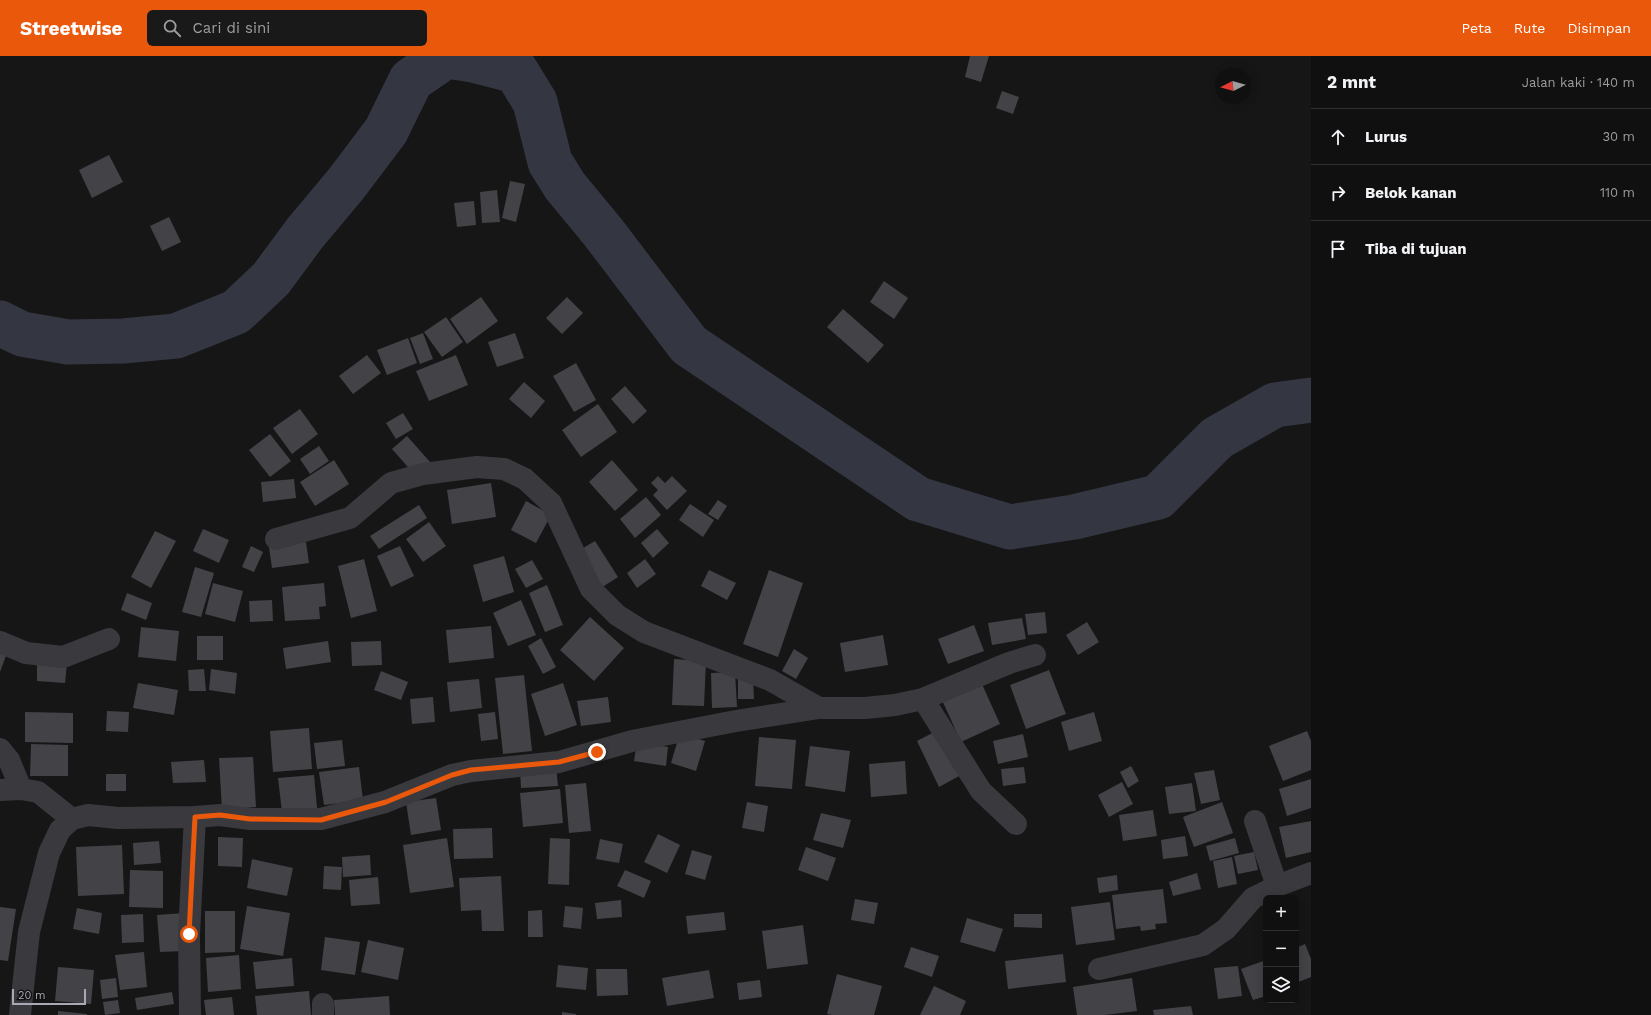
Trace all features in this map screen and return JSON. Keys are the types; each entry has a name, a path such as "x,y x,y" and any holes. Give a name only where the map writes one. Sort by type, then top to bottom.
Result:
{"street":[{"path":"276,539 350,518 390,483 423,474 477,467 504,469 526,479 551,502 591,589 617,615 644,632 770,680 819,708"},
{"path":"0,642 26,653 63,657 109,639"},
{"path":"20,1015 29,932 49,853 60,830 72,819 88,815 118,818 195,817 220,815 250,819 321,820 386,802 452,775 471,770 559,762 632,741 736,720 819,708 865,708 895,705 923,699 1009,663 1035,655"},
{"path":"923,699 980,791 1016,824"},
{"path":"0,748 9,760 22,789"},
{"path":"0,790 22,789 38,792 72,819"},
{"path":"190,1015 189,934 195,817"},
{"path":"1254,822 1277,886"},
{"path":"1099,969 1203,945 1226,929 1253,898 1277,886 1311,874"}],"building":[{"path":"970,56 989,56 981,82 965,77"},
{"path":"1002,91 1019,97 1013,114 996,108"},
{"path":"109,155 123,182 92,198 79,170"},
{"path":"510,181 525,184 516,222 502,218"},
{"path":"497,190 500,222 482,223 480,192"},
{"path":"474,201 476,225 457,227 454,203"},
{"path":"169,217 181,242 162,251 150,226"},
{"path":"884,281 908,298 894,319 870,302"},
{"path":"481,297 498,321 467,344 450,319"},
{"path":"567,297 583,313 562,334 546,318"},
{"path":"843,309 884,345 868,363 827,327"},
{"path":"446,317 463,342 442,357 424,332"},
{"path":"423,333 433,359 420,364 410,338"},
{"path":"515,333 524,358 497,367 488,342"},
{"path":"408,338 417,363 387,375 377,350"},
{"path":"367,355 381,373 353,394 339,376"},
{"path":"456,355 468,385 429,401 416,371"},
{"path":"576,363 596,400 574,412 553,376"},
{"path":"524,382 545,401 531,418 509,399"},
{"path":"625,386 647,411 633,424 611,399"},
{"path":"598,404 617,432 581,457 562,430"},
{"path":"300,409 318,434 292,454 273,428"},
{"path":"403,413 413,429 396,439 386,423"},
{"path":"270,434 291,461 270,477 249,450"},
{"path":"407,436 430,462 415,475 392,449"},
{"path":"319,446 329,461 310,474 300,459"},
{"path":"334,460 349,484 315,506 300,482"},
{"path":"612,460 638,490 615,511 589,482"},
{"path":"658,476 665,483 672,476 687,491 667,510 653,495 658,490 651,483"},
{"path":"294,479 296,498 263,502 261,482"},
{"path":"491,483 496,517 452,524 447,490"},
{"path":"646,497 661,515 635,538 620,519"},
{"path":"718,500 727,506 718,520 708,514"},
{"path":"526,501 551,515 536,543 511,530"},
{"path":"690,504 714,520 703,537 679,520"},
{"path":"419,505 427,518 379,549 370,536"},
{"path":"429,522 446,546 423,562 406,539"},
{"path":"203,529 229,540 219,563 193,551"},
{"path":"657,529 669,543 653,558 641,543"},
{"path":"155,531 176,541 151,588 131,577"},
{"path":"595,541 618,577 601,588 578,551"},
{"path":"306,542 309,563 272,568 269,547"},
{"path":"251,546 263,552 254,572 242,567"},
{"path":"400,546 414,576 391,587 377,556"},
{"path":"504,556 514,592 483,602 473,565"},
{"path":"364,559 377,611 351,618 338,566"},
{"path":"645,559 656,574 637,588 627,573"},
{"path":"532,560 543,579 526,588 515,569"},
{"path":"195,567 214,573 201,617 182,612"},
{"path":"709,570 736,583 727,600 701,586"},
{"path":"769,570 803,583 778,657 743,644"},
{"path":"213,583 243,591 235,622 205,614"},
{"path":"324,583 326,606 319,607 320,619 285,621 282,587"},
{"path":"547,585 563,625 545,632 529,593"},
{"path":"127,593 152,603 146,620 121,610"},
{"path":"272,600 273,621 250,622 249,601"},
{"path":"521,600 536,635 508,646 493,613"},
{"path":"1045,612 1047,633 1028,635 1025,614"},
{"path":"590,617 624,648 594,681 560,650"},
{"path":"1022,618 1026,639 992,645 988,623"},
{"path":"1087,622 1099,642 1078,655 1066,635"},
{"path":"974,625 984,651 948,664 938,639"},
{"path":"491,626 494,658 449,663 446,630"},
{"path":"141,627 179,631 176,661 138,657"},
{"path":"883,635 888,665 845,672 840,643"},
{"path":"197,636 223,636 223,660 197,660"},
{"path":"541,638 556,667 543,674 528,646"},
{"path":"328,641 331,662 286,669 283,648"},
{"path":"381,641 382,665 352,666 351,642"},
{"path":"794,649 808,658 796,679 782,671"},
{"path":"0,650 7,653 0,672"},
{"path":"674,659 706,661 704,706 672,705"},
{"path":"37,661 67,663 65,683 37,681"},
{"path":"204,669 206,691 189,691 188,670"},
{"path":"211,669 237,673 235,694 209,690"},
{"path":"1049,670 1066,714 1026,729 1010,685"},
{"path":"381,671 408,682 401,700 374,690"},
{"path":"735,672 737,707 712,708 711,673"},
{"path":"524,675 532,751 503,754 495,678"},
{"path":"479,679 482,708 450,712 447,682"},
{"path":"738,679 753,679 754,699 738,699"},
{"path":"981,682 1000,724 961,742 942,700"},
{"path":"138,683 178,690 174,715 133,708"},
{"path":"563,683 577,725 545,736 531,694"},
{"path":"433,697 435,722 412,724 410,699"},
{"path":"608,697 611,722 581,726 577,701"},
{"path":"107,711 129,712 128,732 106,731"},
{"path":"25,712 73,713 73,743 25,742"},
{"path":"495,712 498,739 481,741 478,714"},
{"path":"1094,712 1102,741 1069,751 1061,722"},
{"path":"309,728 312,769 273,772 270,731"},
{"path":"938,730 961,775 939,787 917,741"},
{"path":"1307,731 1311,741 1311,770 1283,781 1269,746"},
{"path":"680,733 705,741 696,771 671,763"},
{"path":"1023,734 1028,757 998,764 993,741"},
{"path":"759,737 796,740 792,789 755,786"},
{"path":"342,740 345,766 317,769 314,743"},
{"path":"637,742 668,747 666,766 634,761"},
{"path":"31,744 68,745 68,776 30,776"},
{"path":"810,746 850,751 845,792 805,786"},
{"path":"253,757 256,807 222,810 219,758"},
{"path":"204,760 206,782 173,783 171,762"},
{"path":"905,761 907,794 871,797 869,764"},
{"path":"556,766 558,786 521,788 520,768"},
{"path":"1131,766 1139,781 1128,788 1120,772"},
{"path":"359,767 363,800 324,805 319,772"},
{"path":"1024,767 1026,783 1003,786 1001,769"},
{"path":"1214,770 1220,800 1201,804 1194,773"},
{"path":"106,774 126,774 126,791 106,791"},
{"path":"314,775 317,808 282,812 278,778"},
{"path":"1311,779 1311,808 1287,816 1279,789"},
{"path":"1122,782 1133,804 1109,817 1098,795"},
{"path":"586,783 591,831 569,833 565,785"},
{"path":"1192,783 1196,811 1169,814 1165,787"},
{"path":"560,789 563,823 523,827 520,793"},
{"path":"436,798 441,830 411,835 406,802"},
{"path":"747,802 768,806 764,832 742,828"},
{"path":"1222,802 1233,833 1194,847 1183,817"},
{"path":"1153,810 1157,836 1123,841 1119,815"},
{"path":"821,813 851,820 843,848 813,840"},
{"path":"1311,821 1311,852 1286,858 1279,827"},
{"path":"492,828 493,858 454,859 453,829"},
{"path":"658,834 680,845 667,873 644,862"},
{"path":"1185,836 1188,856 1163,859 1161,840"},
{"path":"218,837 243,838 242,867 218,866"},
{"path":"447,838 454,887 410,893 403,845"},
{"path":"550,838 570,839 569,885 548,884"},
{"path":"1235,838 1239,853 1210,861 1206,846"},
{"path":"600,839 623,844 619,863 596,859"},
{"path":"159,841 161,863 134,865 133,843"},
{"path":"122,845 124,894 78,896 76,847"},
{"path":"806,847 836,858 828,881 798,870"},
{"path":"692,850 712,856 705,880 685,874"},
{"path":"1254,852 1258,870 1238,874 1234,856"},
{"path":"370,855 371,875 343,877 342,857"},
{"path":"1232,857 1237,884 1218,888 1213,861"},
{"path":"252,859 293,868 287,896 247,888"},
{"path":"324,866 342,867 341,890 323,889"},
{"path":"130,870 163,871 163,908 129,907"},
{"path":"625,870 651,881 644,898 617,886"},
{"path":"1197,873 1201,889 1173,896 1169,882"},
{"path":"1117,875 1118,890 1099,893 1097,878"},
{"path":"501,876 504,931 482,931 481,910 461,911 459,878"},
{"path":"378,877 380,904 351,906 349,880"},
{"path":"1163,889 1167,923 1155,924 1156,929 1141,931 1140,926 1116,929 1112,895"},
{"path":"855,899 878,903 874,924 851,920"},
{"path":"621,900 622,917 597,919 595,903"},
{"path":"1110,902 1115,940 1076,945 1071,907"},
{"path":"247,906 290,913 283,956 240,949"},
{"path":"565,906 583,908 581,929 563,927"},
{"path":"0,907 16,909 8,961 0,960"},
{"path":"77,908 102,913 99,934 73,929"},
{"path":"542,910 543,937 528,937 528,911"},
{"path":"205,911 235,911 235,952 205,953"},
{"path":"724,912 726,930 688,934 686,916"},
{"path":"184,913 186,951 160,952 157,915"},
{"path":"143,914 144,942 122,943 121,915"},
{"path":"1014,914 1042,914 1042,928 1014,927"},
{"path":"967,918 1003,929 995,952 960,942"},
{"path":"803,925 808,964 767,969 762,931"},
{"path":"325,937 360,942 355,975 321,970"},
{"path":"368,940 404,948 398,980 361,972"},
{"path":"1305,944 1311,959 1311,977 1299,982 1299,967 1299,947"},
{"path":"911,947 939,956 932,977 904,967"},
{"path":"144,952 147,987 120,990 115,955"},
{"path":"1063,954 1066,982 1008,989 1005,961"},
{"path":"239,955 241,989 208,992 206,958"},
{"path":"292,958 294,986 256,989 253,962"},
{"path":"1263,961 1263,997 1253,1000 1241,969"},
{"path":"558,965 588,968 586,990 556,987"},
{"path":"1238,966 1242,996 1218,999 1214,968"},
{"path":"58,967 94,970 91,1004 55,1001"},
{"path":"596,969 627,969 628,995 597,996"},
{"path":"709,970 714,998 667,1006 662,978"},
{"path":"837,974 882,986 874,1015 827,1014"},
{"path":"116,978 118,997 102,999 100,980"},
{"path":"1132,978 1137,1011 1105,1015 1077,1015 1073,987"},
{"path":"760,980 762,997 739,1000 737,983"},
{"path":"934,986 966,1001 960,1015 920,1015"},
{"path":"309,991 311,1015 257,1015 255,996"},
{"path":"172,992 174,1004 137,1010 135,998"},
{"path":"389,996 390,1015 335,1015 334,1000"},
{"path":"232,997 234,1015 206,1015 204,1000"},
{"path":"118,1000 120,1013 105,1015 103,1002"},
{"path":"1191,1006 1193,1015 1154,1015 1153,1010"},
{"path":"58,1011 87,1014 87,1015 58,1015"},
{"path":"562,1012 576,1014 576,1015 562,1015"}],"waterway":[{"path":"0,323 22,334 68,342 123,341 176,336 236,312 271,279 305,233 346,184 386,131 411,80 446,56"},
{"path":"448,56 473,60 516,71 535,102 550,162 565,186 603,232 689,345 918,499 1010,527 1074,517 1158,497 1217,438 1275,405 1311,400"}],"route":[{"path":"189,934 195,817 220,815 250,819 321,820 386,802 452,775 471,770 559,762 597,752"}]}
